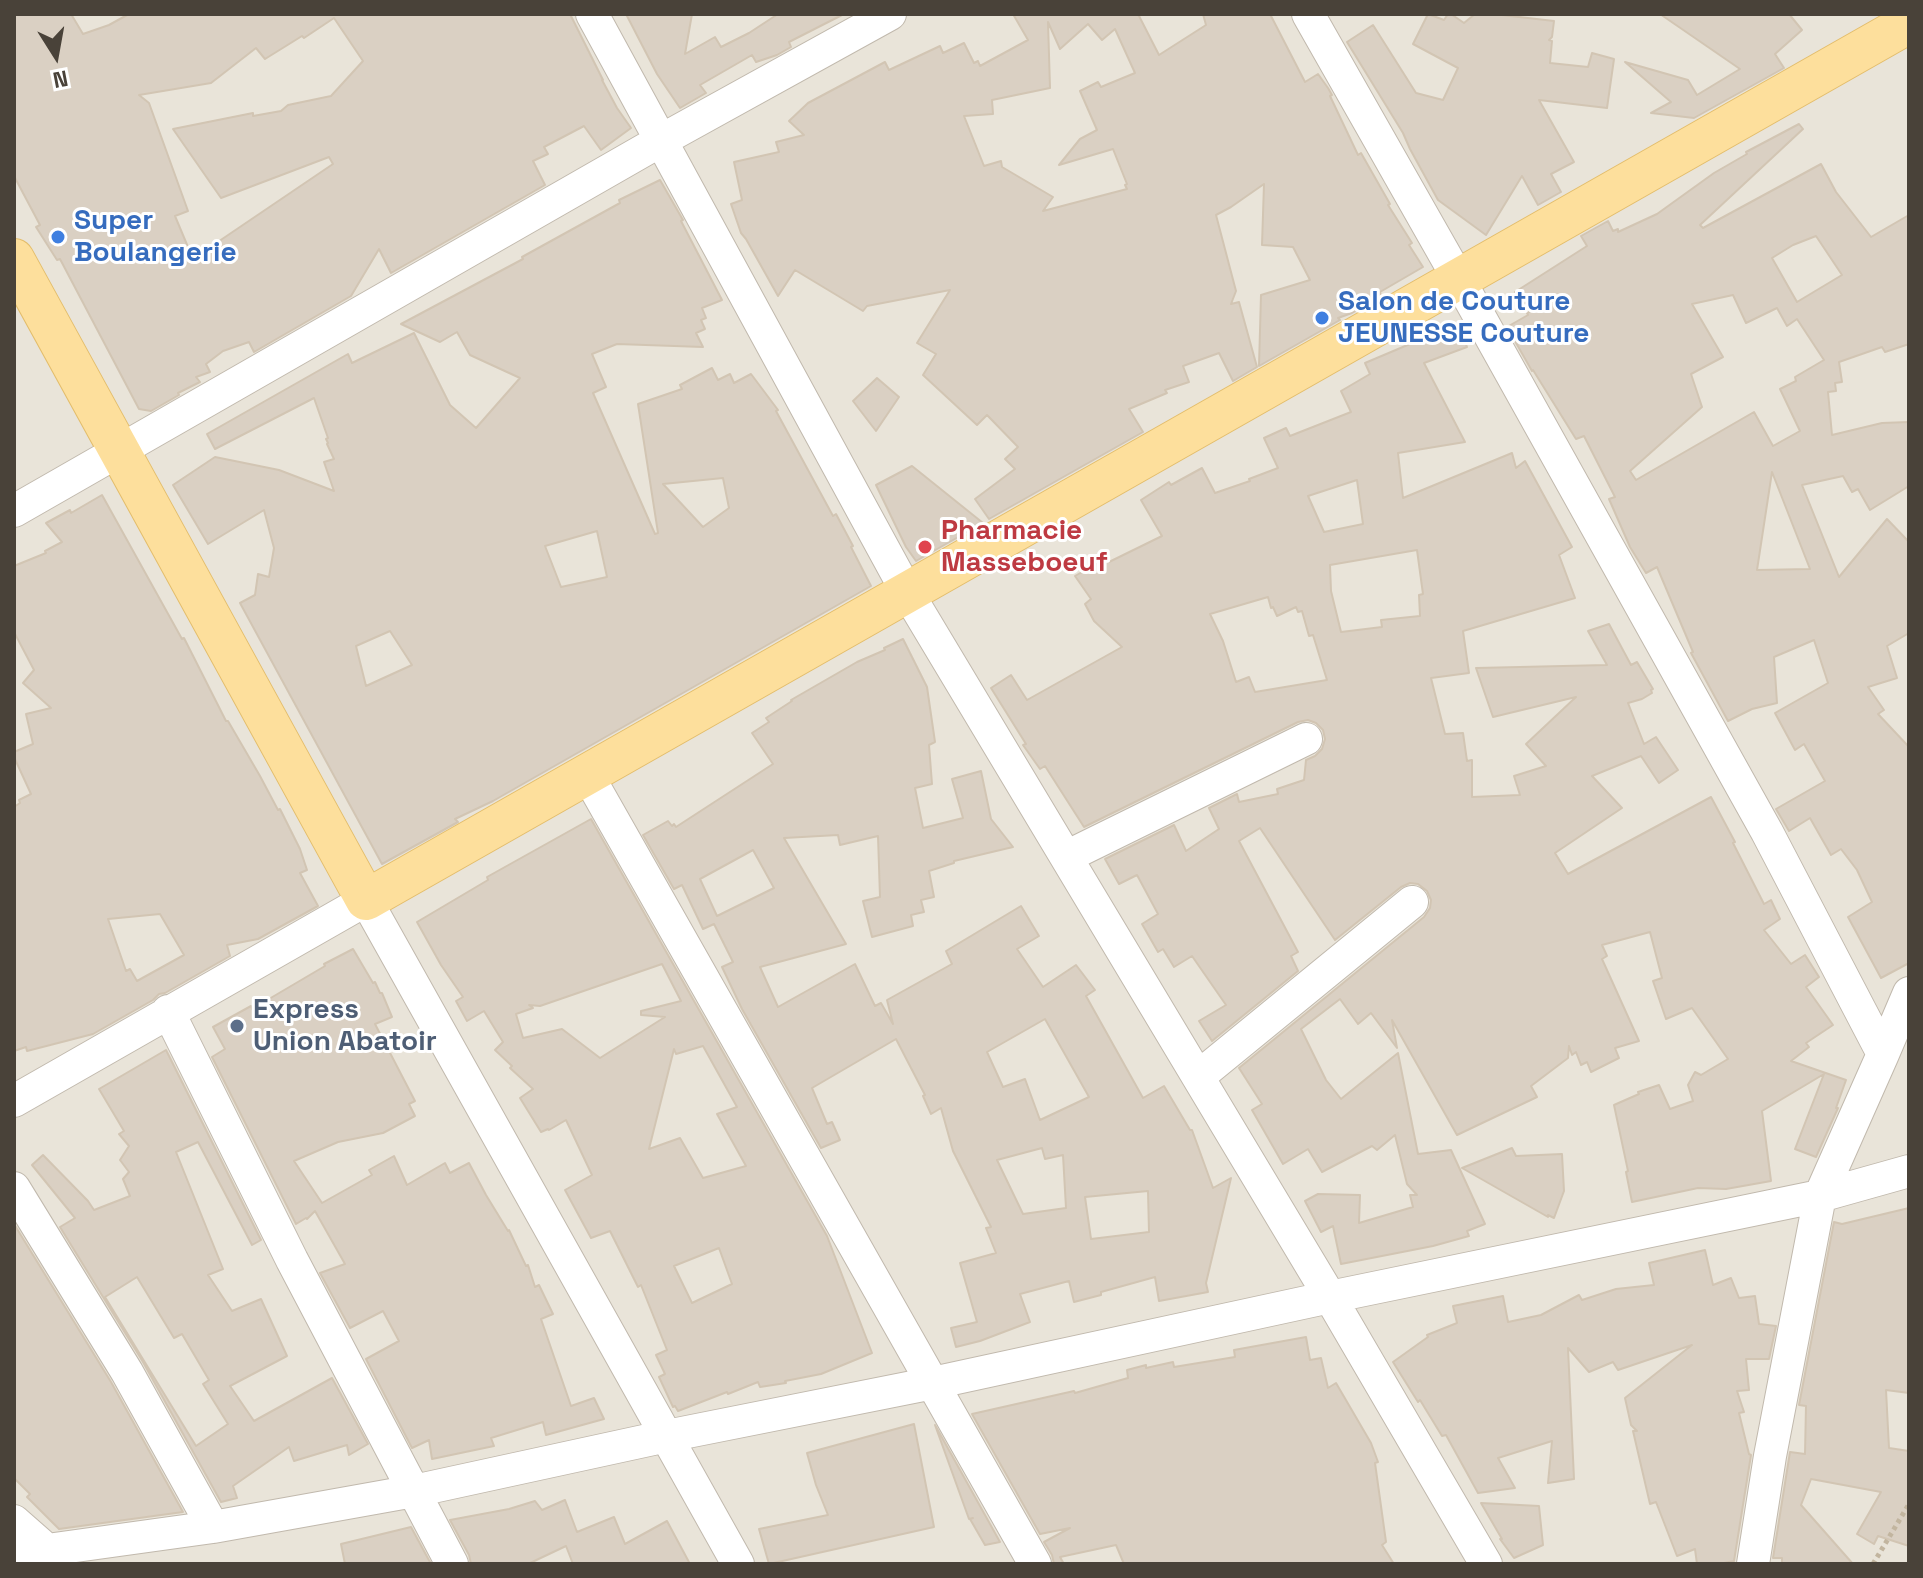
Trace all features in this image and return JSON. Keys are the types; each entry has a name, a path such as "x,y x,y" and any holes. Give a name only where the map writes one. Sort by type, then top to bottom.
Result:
{"main road":[{"path":"14,259 26,302 120,451 366,900 1909,23"}],"street":[{"path":"592,14 907,592 1330,1297 1486,1564"},
{"path":"14,511 660,141 890,14"},
{"path":"1308,14 1767,832 1883,1054"},
{"path":"1066,857 1306,739"},
{"path":"587,774 1035,1564"},
{"path":"14,1101 366,900 738,1564"},
{"path":"1198,1077 1412,902"},
{"path":"1753,1564 1820,1196 1909,993"},
{"path":"168,1011 292,1260 452,1564"},
{"path":"14,1558 49,1557 414,1491 1820,1196 1909,1171"},
{"path":"14,1188 127,1372 213,1527"},
{"path":"14,1521 49,1557"}],"path":[{"path":"1873,1564 1909,1504"}],"shaded area":[{"path":"14,14 1909,14 1909,1564 14,1564"}],"building":[{"path":"14,14 71,14 83,34 129,14 570,14 602,80 631,128 601,150 584,126 544,147 548,154 533,161 545,185 391,273 379,249 351,296 254,352 249,342 223,351 206,364 210,372 196,377 200,382 151,411 139,409 60,259 57,260 36,227 40,225 14,176","holes":["334,18 363,61 331,96 288,105 281,111 253,116 253,113 173,129 221,198 329,157 333,164 203,252 201,247 188,247 175,216 188,211 149,103 139,95 211,83 256,48 265,59"]},
{"path":"626,14 692,14 685,54 715,37 721,47 778,14 844,14 789,42 791,47 777,55 756,62 752,55 700,85 706,93 680,108 657,74"},
{"path":"1013,14 1138,14 1159,55 1206,25 1203,14 1270,14 1305,82 1318,74 1328,88 1358,155 1361,153 1423,267 1380,292 1381,296 1259,366 1261,295 1310,280 1293,247 1262,245 1264,184 1216,215 1236,291 1231,304 1239,302 1257,367 1233,381 1219,353 1183,366 1189,382 1165,390 1167,393 1129,409 1143,432 989,519 975,499 1015,469 1005,459 1018,447 987,415 977,425 923,375 936,354 917,343 950,290 867,306 863,311 795,270 778,296 741,233 731,204 742,200 734,162 779,152 776,142 804,135 789,121 808,103 885,62 889,70 940,46 943,53 964,43 974,63 978,61 980,66 1028,40","holes":["1048,22 1060,49 1088,24 1102,40 1115,29 1135,73 1101,87 1098,82 1080,91 1097,130 1080,139 1059,165 1113,149 1127,189 1043,211 1053,197 1002,167 1001,161 984,166 964,116 993,114 992,100 1050,88"]},
{"path":"1428,14 1444,20 1451,14 1464,23 1475,14 1554,21 1549,40 1552,41 1550,63 1588,67 1592,53 1614,59 1607,108 1539,100 1574,162 1551,174 1561,192 1538,205 1522,176 1486,235 1438,200 1403,133 1347,42 1373,25 1416,93 1443,100 1458,68 1413,44"},
{"path":"1660,14 1789,14 1802,30 1775,54 1784,68 1694,118 1651,113 1671,102 1625,62 1688,80 1697,95 1740,69"},
{"path":"1799,124 1803,129 1700,225 1703,228 1821,164 1836,192 1871,237 1909,215 1909,344 1885,352 1882,347 1839,362 1842,382 1835,383 1836,391 1828,392 1832,435 1882,423 1909,422 1909,486 1870,510 1858,489 1852,492 1843,476 1802,485 1839,577 1887,519 1909,542 1909,633 1887,646 1897,678 1868,687 1884,710 1878,714 1909,747 1909,963 1881,978 1848,917 1872,902 1857,870 1841,849 1831,855 1810,818 1789,831 1776,809 1825,781 1804,744 1795,750 1775,713 1828,683 1814,640 1774,657 1777,703 1752,709 1728,721 1691,653 1657,567 1646,573 1630,547 1609,499 1615,497 1584,436 1576,439 1507,327 1529,312 1515,292 1587,246 1581,236 1608,221 1613,231 1618,229 1618,232 1657,214 1746,152","holes":["1816,236 1842,275 1797,302 1772,258","1733,295 1746,323 1777,308 1787,326 1797,319 1824,360 1780,389 1800,431 1773,446 1754,412 1636,480 1630,471 1702,407 1691,374 1723,357 1692,304","1772,472 1810,569 1757,570"]},
{"path":"660,180 722,300 702,308 706,318 701,320 705,329 696,333 703,347 617,344 592,354 606,387 593,393 655,534 658,533 638,404 682,389 680,385 712,368 718,380 730,374 734,383 751,374 778,410 833,516 836,514 853,546 871,586 493,801 455,819 458,822 382,864 240,603 255,595 258,574 269,577 274,548 264,510 208,544 173,485 215,457 279,470 334,491 324,462 334,459 314,398 215,449 207,434 348,354 352,363 414,333 450,405 476,428 520,378 470,355 457,332 440,342 401,324 523,259 620,203 619,200","holes":["723,478 729,508 703,527 663,484","597,531 607,577 561,587 545,546","390,631 412,665 366,686 356,646"]},
{"path":"1458,323 1467,347 1424,363 1465,442 1398,453 1403,498 1512,453 1516,468 1525,461 1572,547 1559,555 1575,598 1463,631 1469,673 1431,678 1445,734 1463,733 1467,761 1472,760 1472,797 1520,795 1514,776 1546,766 1526,744 1576,697 1493,717 1476,668 1607,665 1588,631 1609,624 1631,665 1637,662 1653,689 1642,699 1628,703 1644,744 1656,737 1678,770 1659,783 1641,756 1592,776 1622,808 1555,853 1568,874 1711,797 1764,904 1771,900 1780,919 1764,930 1791,964 1805,955 1819,977 1806,987 1833,1025 1806,1043 1809,1047 1791,1061 1846,1080 1838,1108 1816,1157 1795,1149 1824,1074 1762,1111 1771,1181 1726,1189 1698,1188 1632,1202 1614,1105 1659,1085 1670,1109 1693,1101 1688,1085 1695,1072 1701,1075 1728,1059 1692,1008 1666,1019 1653,981 1662,978 1650,932 1602,945 1607,956 1602,959 1639,1041 1615,1048 1619,1058 1591,1072 1587,1062 1581,1065 1576,1052 1572,1055 1569,1046 1568,1058 1531,1086 1537,1097 1457,1135 1392,1020 1397,1048 1371,1013 1358,1024 1340,999 1301,1029 1326,1080 1341,1099 1398,1053 1418,1154 1451,1150 1485,1224 1467,1231 1469,1236 1433,1246 1341,1264 1333,1226 1321,1232 1305,1201 1318,1194 1360,1195 1359,1223 1413,1207 1410,1195 1417,1195 1407,1184 1395,1135 1377,1150 1372,1146 1322,1172 1308,1149 1283,1164 1252,1110 1262,1104 1239,1068 1424,917 1431,900 1427,891 1418,884 1401,887 1335,940 1260,828 1239,841 1298,952 1291,956 1298,971 1212,1041 1199,1021 1226,1005 1192,956 1174,967 1163,949 1158,952 1142,924 1158,914 1137,875 1119,884 1105,859 1174,825 1186,851 1219,829 1209,808 1237,794 1239,802 1278,794 1277,789 1304,780 1306,760 1322,749 1325,739 1323,730 1308,720 1298,722 1084,827 1045,766 1040,769 1023,745 1026,744 991,688 1011,675 1027,700 1122,647 1094,621 1085,604 1091,599 1075,576 1107,558 1109,562 1162,536 1141,500 1169,482 1171,485 1202,468 1215,493 1278,468 1264,438 1286,428 1290,436 1351,412 1341,391 1370,374 1365,363 1417,341 1416,338","holes":["1357,480 1363,524 1324,532 1308,496","1417,550 1423,594 1419,595 1420,616 1381,620 1382,627 1341,632 1331,591 1330,565","1268,597 1277,616 1296,607 1298,612 1302,611 1309,636 1313,635 1327,680 1255,692 1249,677 1236,682 1223,641 1210,614"]},
{"path":"877,378 899,397 876,431 853,401"},
{"path":"912,466 983,523 916,561 876,485"},
{"path":"102,495 184,638 226,721 280,809 307,870 300,873 318,906 258,939 227,945 230,956 93,1034 27,1051 26,1047 14,1051 14,807 20,803 19,800 31,794 14,752 33,744 26,714 51,708 23,683 34,670 14,632 14,566 46,553 62,542 46,523 70,510 71,513","holes":["160,914 184,955 137,981 130,969 126,971 108,919"]},
{"path":"903,639 927,687 935,742 929,745 932,784 915,788 923,828 963,818 952,779 981,771 991,819 1013,847 954,861 929,871 934,897 921,900 924,912 911,915 913,926 872,937 863,901 880,897 878,836 840,845 838,835 784,838 846,944 760,967 778,1007 855,964 875,1006 881,1003 893,1024 887,1000 952,964 946,951 1021,906 1039,936 1017,949 1043,987 1076,965 1095,990 1086,996 1143,1098 1164,1086 1192,1130 1213,1188 1231,1178 1206,1283 1208,1292 1159,1301 1155,1277 1074,1302 1069,1281 1020,1294 1030,1322 956,1347 951,1328 977,1322 960,1263 996,1253 986,1228 991,1227 953,1151 941,1108 931,1114 925,1095 896,1039 812,1088 827,1124 832,1122 840,1140 821,1148 742,1009 722,967 733,962 714,924 703,929 682,885 674,889 643,835 668,821 676,827 773,764 752,733 769,722 766,718 791,700","holes":["753,850 774,888 717,916 700,879","1045,1019 1089,1097 1040,1120 1025,1079 1003,1087 987,1052","1042,1148 1045,1159 1063,1155 1066,1208 1023,1214 997,1160","1148,1191 1149,1232 1091,1239 1085,1197"]},
{"path":"591,819 827,1236 872,1353 821,1374 760,1387 758,1382 678,1411 673,1407 659,1377 665,1374 656,1355 667,1350 641,1285 638,1287 610,1231 591,1238 565,1190 592,1175 566,1120 541,1132 520,1098 533,1089 495,1050 503,1042 484,1011 467,1021 456,1001 463,997 417,922 488,880 487,877","holes":["662,964 681,1001 641,1011 641,1015 665,1017 600,1058 562,1029 523,1038 516,1014 533,1008 529,1005 540,1006","703,1046 737,1107 717,1114 746,1166 703,1178 680,1138 649,1149 674,1049 676,1054","719,1248 732,1284 692,1303 674,1266"]},
{"path":"353,949 382,993 392,1017 375,1024 415,1101 409,1104 415,1116 383,1133 338,1142 294,1161 322,1203 372,1175 369,1170 394,1156 407,1185 445,1163 450,1173 469,1163 528,1265 535,1287 539,1285 553,1314 541,1319 571,1406 594,1398 604,1419 546,1435 543,1422 491,1438 494,1446 432,1459 429,1440 412,1448 366,1359 399,1341 383,1311 350,1328 320,1273 345,1264 315,1211 296,1224 212,1057 225,1049 213,1027 251,1006 252,1009"},
{"path":"166,1050 261,1240 252,1245 198,1142 176,1152 223,1269 208,1275 232,1311 261,1299 287,1356 230,1386 254,1421 332,1378 368,1444 349,1455 347,1445 294,1461 289,1447 233,1486 237,1498 221,1502 143,1362 60,1227 75,1218 32,1165 43,1155 94,1210 130,1196 123,1179 129,1172 120,1160 129,1146 119,1134 124,1131 99,1089","holes":["137,1277 174,1338 182,1334 209,1380 203,1384 228,1424 196,1446 105,1297"]},
{"path":"1512,1148 1516,1156 1562,1154 1564,1191 1554,1218 1462,1168"},
{"path":"1909,1208 1909,1393 1886,1390 1889,1448 1909,1451 1909,1546 1878,1536 1874,1544 1857,1534 1881,1492 1811,1479 1801,1505 1853,1564 1782,1564 1782,1558 1773,1558 1790,1452 1805,1454 1806,1406 1799,1405 1834,1222 1842,1224"},
{"path":"14,1224 111,1382 183,1512 59,1529 27,1497 30,1494 14,1478"},
{"path":"1705,1250 1713,1285 1731,1278 1739,1298 1755,1296 1759,1324 1776,1326 1769,1359 1746,1359 1749,1390 1737,1391 1744,1412 1739,1413 1751,1455 1734,1561 1697,1564 1695,1549 1677,1556 1656,1502 1650,1504 1633,1431 1637,1431 1631,1425 1625,1398 1692,1345 1618,1370 1613,1362 1589,1372 1568,1348 1574,1479 1548,1483 1552,1441 1498,1458 1515,1488 1478,1493 1446,1435 1442,1436 1393,1362 1427,1335 1457,1323 1453,1306 1503,1296 1508,1322 1541,1315 1579,1295 1582,1300 1616,1289 1654,1285 1649,1263"},
{"path":"1306,1337 1310,1360 1321,1358 1328,1388 1336,1383 1371,1443 1378,1462 1375,1463 1386,1542 1382,1545 1394,1564 1124,1564 1116,1545 1060,1557 1064,1564 1054,1564 1044,1542 1070,1528 1040,1534 972,1414 1075,1393 1128,1378 1127,1370 1146,1365 1146,1368 1173,1362 1174,1367 1235,1357 1234,1350"},
{"path":"914,1424 934,1527 769,1564 759,1529 828,1515 807,1453"},
{"path":"935,1425 1000,1542 985,1545 970,1519 973,1518 969,1519"},
{"path":"565,1500 577,1532 614,1517 625,1544 667,1521 690,1564 573,1564 566,1546 528,1564 471,1564 450,1520 535,1501 542,1510"},
{"path":"1481,1503 1539,1506 1543,1545 1514,1558"},
{"path":"411,1527 431,1564 345,1564 341,1544"}],"place":[{"name":"Super Boulangerie","path":"58,237"},
{"name":"Salon de Couture JEUNESSE Couture","path":"1322,318"},
{"name":"Pharmacie Masseboeuf","path":"925,547"},
{"name":"Express Union Abatoir","path":"237,1026"}]}
